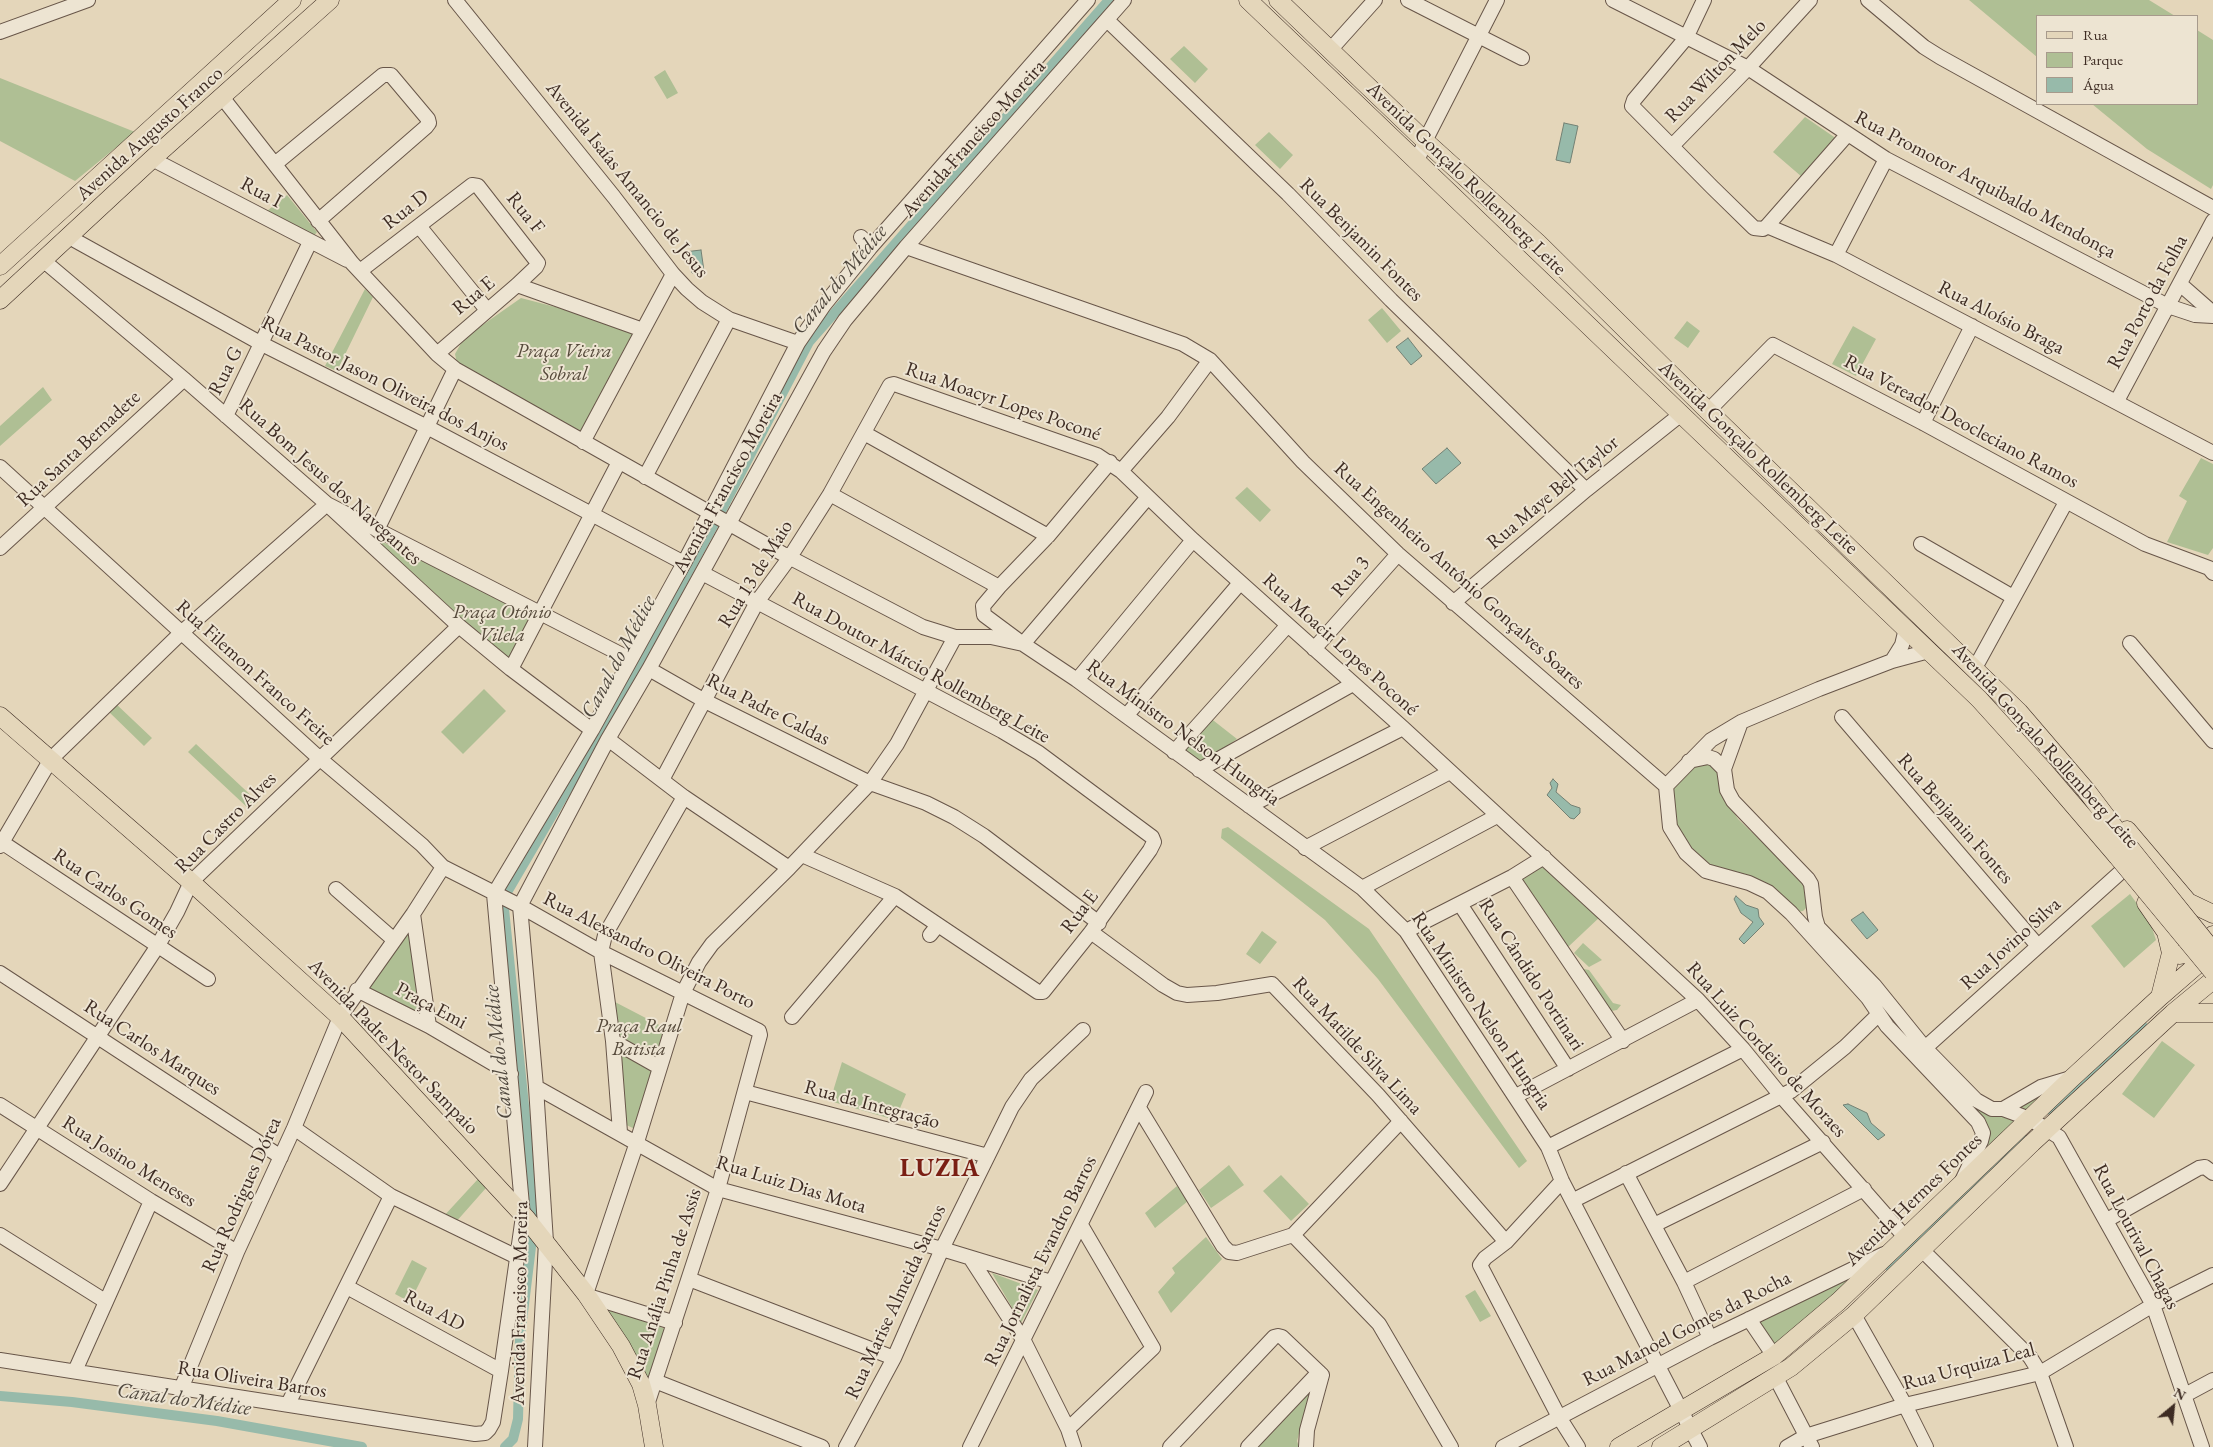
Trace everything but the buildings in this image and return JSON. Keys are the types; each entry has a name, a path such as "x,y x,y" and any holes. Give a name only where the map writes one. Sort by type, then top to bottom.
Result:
{"main road":[{"name":"Avenida Augusto Franco","path":"0,266 292,0"},
{"name":"Avenida Augusto Franco","path":"0,300 152,159 330,0"},
{"name":"Avenida Gonçalo Rollemberg Leite","path":"1248,0 1680,415 1929,650 1978,699 2087,821 2123,858 2213,972"},
{"name":"Avenida Gonçalo Rollemberg Leite","path":"1278,0 1425,141 1538,243 1708,411 2020,712 2086,790 2123,858"},
{"name":"Avenida Padre Nestor Sampaio","path":"0,716 191,882 340,1017 525,1217 587,1295 621,1346 641,1384 647,1405 654,1447"},
{"path":"2086,790 2104,804 2188,902 2213,914"},
{"path":"2123,858 2213,951"},
{"path":"2123,858 2166,932 2171,953 2160,997"},
{"path":"2171,953 2180,955 2191,953 2203,946 2213,935"},
{"name":"Avenida Hermes Fontes","path":"1619,1447 1774,1356 1838,1302 2072,1078 2213,951"},
{"name":"Avenida Hermes Fontes","path":"1661,1447 1791,1367 1854,1314 2048,1129 2173,1013 2213,980"},
{"path":"2173,1013 2213,1013"}],"street":[{"path":"0,32 88,0"},
{"name":"Avenida Isaías Amancio de Jesus","path":"456,0 673,274 702,302 729,318 798,343"},
{"name":"Avenida Francisco Moreira","path":"493,1422 517,1257 525,1217 495,894 592,730 684,563 798,343 866,242 1088,0"},
{"name":"Avenida Francisco Moreira","path":"535,1447 544,1240 536,1087 518,906 608,739 702,573 727,522 824,351 845,320 906,246 1124,0"},
{"path":"1331,49 1375,0"},
{"path":"1408,0 1522,58"},
{"path":"1417,162 1425,141 1497,0"},
{"name":"Rua Promotor Arquibaldo Mendonça","path":"1613,0 1748,68 1886,159 2168,306 2196,315 2213,314"},
{"path":"1686,38 1704,0"},
{"name":"Rua Wilton Melo","path":"1672,146 1748,68 1810,0"},
{"path":"1868,0 1918,43 1940,57 2213,208"},
{"name":"Rua Benjamin Fontes","path":"1107,20 1281,187 1398,307 1586,490"},
{"name":"Rua Aloísio Braga","path":"1686,38 1632,102 1632,106 1754,228 1765,228 1836,254 2118,401 2213,453"},
{"path":"275,164 383,75 391,75 428,118 429,123 426,127 318,221"},
{"name":"Rua Ministro Nelson Hungria","path":"222,97 356,267 437,354 455,369 790,557 923,627 955,637 991,637 1022,644"},
{"path":"1765,228 1847,135"},
{"name":"Rua I","path":"152,159 356,267"},
{"path":"1836,254 1886,159"},
{"name":"Rua D","path":"356,267 419,226 472,185 478,186"},
{"name":"Rua F","path":"478,186 536,259 536,267"},
{"name":"Rua Porto da Folha","path":"2118,401 2213,221"},
{"path":"419,226 488,310"},
{"name":"Rua Pastor Jason Oliveira dos Anjos","path":"68,237 262,344 427,427 684,563"},
{"name":"Rua G","path":"226,416 310,242"},
{"name":"Rua Engenheiro Antônio Gonçalves Soares","path":"906,246 1183,344 1210,360 1303,462 1398,554 1666,786"},
{"name":"Rua Bom Jesus dos Navegantes","path":"44,261 184,379 326,504 459,626 511,669 592,730"},
{"name":"Rua E","path":"437,354 536,267"},
{"path":"583,442 673,274"},
{"name":"Rua Promotor Arquibaldo Mendonça","path":"2180,284 2213,314"},
{"path":"517,285 643,330"},
{"path":"645,477 729,318"},
{"path":"1923,423 1972,326"},
{"name":"Rua Vereador Deocleciano Ramos","path":"1708,411 1773,345 1923,423 2145,544 2212,568"},
{"path":"830,494 999,587 1116,466 1168,417 1210,360"},
{"path":"377,530 455,369"},
{"name":"Rua Santa Bernadete","path":"0,548 184,379"},
{"name":"Rua Moacyr Lopes Poconé","path":"885,390 894,384 1097,455 1116,466"},
{"name":"Rua 13 de Maio","path":"662,780 757,602 790,557 830,494 864,433 885,390"},
{"name":"Rua Maye Bell Taylor","path":"1453,603 1586,490 1680,415"},
{"path":"864,433 1048,536"},
{"path":"511,669 618,462"},
{"name":"Rua Moacir Lopes Poconé","path":"1116,466 1287,626 1403,728 1544,857"},
{"name":"Rua Filemon Franco Freire","path":"0,467 319,758 422,845 443,867 495,894"},
{"path":"1022,644 1148,497"},
{"path":"1975,668 2066,502"},
{"path":"1,843 50,759 181,633 326,504 630,658"},
{"path":"1077,680 1193,540"},
{"path":"1921,544 2013,597"},
{"name":"Rua 3","path":"1314,650 1398,554"},
{"name":"Rua Doutor Márcio Rollemberg Leite","path":"702,573 1002,731 1039,753 1152,837 1154,842 1150,850"},
{"path":"1126,716 1240,583"},
{"name":"Rua Ministro Nelson Hungria","path":"999,587 983,606 984,615 1022,644 1077,680 1362,888 1406,932 1548,1147 1562,1181 1574,1200 1700,1447"},
{"name":"Rua Castro Alves","path":"0,1184 96,1036 158,947 191,882 459,626"},
{"path":"1174,752 1287,626"},
{"path":"1892,661 1902,645 1906,628"},
{"path":"675,1323 587,1295 683,993 699,962 712,944 802,855 870,784 897,744 955,637"},
{"path":"2130,643 2213,741"},
{"path":"1929,650 1892,661 1741,722 1720,733 1688,761 1666,786 1670,827 1675,838 1697,864 1715,874 1760,888 1791,913 1868,998 1898,1038 1955,1088"},
{"name":"Rua Padre Caldas","path":"649,669 705,702 870,784 926,803 954,817 984,836 1095,928"},
{"path":"1199,770 1353,684"},
{"name":"Rua Benjamin Fontes","path":"1842,717 2038,946"},
{"path":"1741,722 1724,769 1727,790 1733,802 1812,884 1815,917 1818,927 1874,985 1926,1048 1978,1122 1983,1133 1981,1141 1959,1187"},
{"path":"1248,806 1403,728"},
{"path":"608,739 684,796 789,868"},
{"path":"1688,761 1708,757 1714,759 1724,769"},
{"path":"1305,848 1450,772"},
{"path":"620,1132 613,1041 601,952 605,935 684,796"},
{"path":"1362,888 1498,816"},
{"name":"Rua Carlos Gomes","path":"1,843 208,980"},
{"name":"Rua E","path":"895,896 934,930 1038,992 1043,992 1095,928 1150,850"},
{"path":"792,1017 895,896 802,855"},
{"path":"1406,932 1512,877 1544,857"},
{"name":"Rua Luiz Cordeiro de Moraes","path":"1544,857 1698,1000 1743,1049 1782,1097 1906,1237"},
{"name":"Rua Jovino Silva","path":"1926,1048 2038,946 2123,858"},
{"name":"Rua Rodrigues Dórea","path":"181,1389 237,1252 294,1128 340,1017 393,939 413,914 443,867"},
{"path":"1512,877 1623,1041"},
{"path":"336,889 393,939"},
{"name":"Rua Alexsandro Oliveira Porto","path":"495,894 601,952 759,1031"},
{"path":"1791,913 1800,914 1806,911 1814,901"},
{"name":"Rua Cândido Portinari","path":"1460,904 1568,1069"},
{"path":"413,914 429,1026"},
{"name":"Rua Matilde Silva Lima","path":"1095,928 1163,985 1177,993 1187,995 1217,993 1272,984 1401,1121 1506,1242"},
{"name":"Rua Carlos Marques","path":"0,973 281,1157"},
{"name":"Praça Emi","path":"357,990 429,1026 511,1074"},
{"path":"1516,1096 1698,1000"},
{"path":"1574,1200 1782,1097 1845,1047 1879,1014"},
{"name":"Rua Marise Almeida Santos","path":"846,1447 894,1358 942,1250 1012,1107 1031,1079 1083,1030"},
{"name":"Rua Anália Pinha de Assis","path":"647,1405 718,1189 760,1035 759,1031"},
{"path":"613,1041 659,1067"},
{"path":"1548,1147 1743,1049"},
{"path":"2003,1109 2042,1087 2072,1078"},
{"name":"Rua Luiz Dias Mota","path":"536,1087 620,1132 718,1189 942,1250 1051,1282"},
{"name":"Rua Lourival Chagas","path":"1955,1088 1992,1109 2003,1109 2030,1119 2059,1137 2153,1305 2202,1447"},
{"name":"Rua da Integração","path":"745,1092 988,1156"},
{"name":"Rua Jornalista Evandro Barros","path":"970,1447 1024,1342 1051,1282 1146,1092"},
{"name":"Rua Josino Meneses","path":"0,1106 38,1128 151,1201 237,1252"},
{"path":"1139,1108 1223,1246 1229,1252 1237,1253 1293,1235 1401,1121"},
{"path":"294,1128 391,1196 517,1257"},
{"path":"1654,1225 1823,1142"},
{"path":"2107,1220 2199,1168 2209,1170"},
{"path":"1626,1173 1684,1282 1710,1338"},
{"path":"1562,1181 1506,1242 1484,1258 1480,1265 1559,1417 1578,1447"},
{"path":"1684,1282 1864,1190"},
{"path":"288,1404 391,1196"},
{"path":"75,1371 151,1201"},
{"path":"1068,1429 1153,1348 1081,1225"},
{"path":"0,1235 105,1302"},
{"path":"1293,1235 1379,1324 1451,1447"},
{"name":"Rua Manoel Gomes da Rocha","path":"1503,1447 1749,1318 1892,1250"},
{"path":"1921,1250 2020,1345 2040,1372 2066,1447"},
{"path":"971,1259 1024,1342 1068,1429 1074,1447"},
{"name":"Rua Urquiza Leal","path":"1787,1447 1809,1441 1905,1405 2040,1372 2153,1305 2213,1275"},
{"path":"689,1279 894,1358"},
{"name":"Rua AD","path":"347,1287 501,1371"},
{"path":"1854,1314 1905,1405 1926,1447"},
{"path":"1749,1318 1774,1356"},
{"path":"1170,1447 1274,1337 1282,1337 1322,1375 1308,1430 1306,1447"},
{"name":"Rua Oliveira Barros","path":"0,1360 475,1434 485,1433 493,1422"},
{"path":"1248,1447 1319,1372"},
{"path":"1775,1376 1809,1441"},
{"path":"2185,1395 2213,1380"},
{"path":"655,1381 822,1447"}],"green space":[{"path":"1969,0 2149,0 2173,15 2036,15 2036,56"},
{"path":"2198,31 2213,40 2213,185 2211,189 2147,149 2093,105 2198,105"},
{"path":"1184,46 1208,69 1195,83 1170,59"},
{"path":"665,70 678,93 667,99 654,77"},
{"path":"0,78 135,132 75,181 0,141"},
{"path":"1805,117 1837,139 1802,177 1773,152"},
{"path":"1269,132 1293,155 1280,169 1255,145"},
{"path":"287,195 317,232 313,237 267,211"},
{"path":"365,289 373,297 337,371 325,366"},
{"name":"Praça Vieira Sobral","path":"521,298 643,330 583,434 457,363 455,354 464,338"},
{"path":"1382,308 1401,331 1387,343 1368,320"},
{"path":"1687,321 1700,331 1688,348 1674,338"},
{"path":"1853,326 1876,339 1856,376 1832,364"},
{"path":"43,387 52,400 0,446 0,426"},
{"path":"2201,458 2213,464 2213,548 2208,555 2167,542 2187,501 2179,496"},
{"path":"1247,487 1271,510 1260,522 1235,498"},
{"name":"Praça Otônio Vilela","path":"366,534 533,614 508,660"},
{"path":"484,689 506,711 463,754 441,732"},
{"path":"114,702 152,738 144,746 107,710"},
{"path":"1209,717 1237,739 1201,764 1182,749"},
{"path":"196,744 258,802 249,809 188,752"},
{"path":"1710,762 1717,769 1722,794 1738,819 1808,886 1809,905 1803,911 1797,912 1713,869 1688,848 1670,822 1672,789 1690,766"},
{"path":"1228,827 1369,929 1527,1161 1519,1168 1378,979 1325,920 1221,838 1222,829"},
{"path":"1545,863 1602,915 1567,948 1519,881"},
{"path":"2130,894 2150,922 2156,940 2124,968 2091,926"},
{"path":"410,925 424,1019 364,989"},
{"path":"1262,931 1277,942 1260,964 1246,954"},
{"path":"1583,943 1602,960 1589,967 1574,953"},
{"path":"1584,969 1589,970 1613,1003 1621,1005 1617,1010 1611,1011"},
{"name":"Praça Raul Batista","path":"615,1002 665,1028 635,1129 622,1123"},
{"path":"2162,1041 2195,1065 2154,1118 2122,1094"},
{"path":"842,1062 906,1094 895,1120 830,1101"},
{"path":"2050,1092 1979,1158 1983,1123 1974,1106 1983,1108"},
{"path":"1229,1165 1244,1185 1211,1208 1199,1190"},
{"path":"1281,1175 1309,1204 1291,1221 1263,1191"},
{"path":"478,1179 486,1188 455,1223 443,1217"},
{"path":"1177,1186 1188,1201 1155,1228 1145,1213"},
{"path":"1206,1237 1222,1259 1171,1313 1158,1292 1175,1273 1172,1268"},
{"path":"412,1260 427,1268 410,1302 395,1294"},
{"path":"1865,1269 1786,1336 1773,1345 1760,1322"},
{"path":"992,1273 1038,1290 1021,1323"},
{"path":"1475,1290 1491,1316 1480,1322 1465,1296"},
{"path":"604,1307 666,1329 648,1383"},
{"path":"1314,1378 1297,1441 1299,1447 1249,1447"}],"water":[{"path":"1564,123 1578,126 1570,163 1556,160"},
{"path":"701,250 704,271 692,273 690,262 684,258 684,252"},
{"path":"1408,338 1422,356 1411,365 1396,347"},
{"path":"1447,448 1461,463 1436,484 1422,469"},
{"path":"1553,779 1558,784 1556,792 1571,805 1580,808 1580,813 1574,819 1570,818 1547,795 1552,788 1550,783"},
{"path":"1736,896 1746,905 1758,909 1759,917 1764,924 1744,944 1739,939 1753,922 1741,913 1734,899"},
{"path":"1863,912 1878,930 1867,939 1851,920"},
{"path":"1848,1104 1867,1113 1871,1123 1885,1135 1878,1140 1843,1105"}],"waterway":[{"name":"Canal do Médice","path":"505,1447 513,1439 518,1419 520,1337 535,1214 503,899 602,730 723,507 809,342 1109,0"},
{"path":"2066,1098 2142,1025"},
{"path":"2052,1111 2059,1105"},
{"path":"1890,1267 2023,1139"},
{"name":"Canal do Médice","path":"0,1396 72,1402 217,1421 362,1447"}],"district":[{"name":"LUZIA","path":"940,1169"}]}
